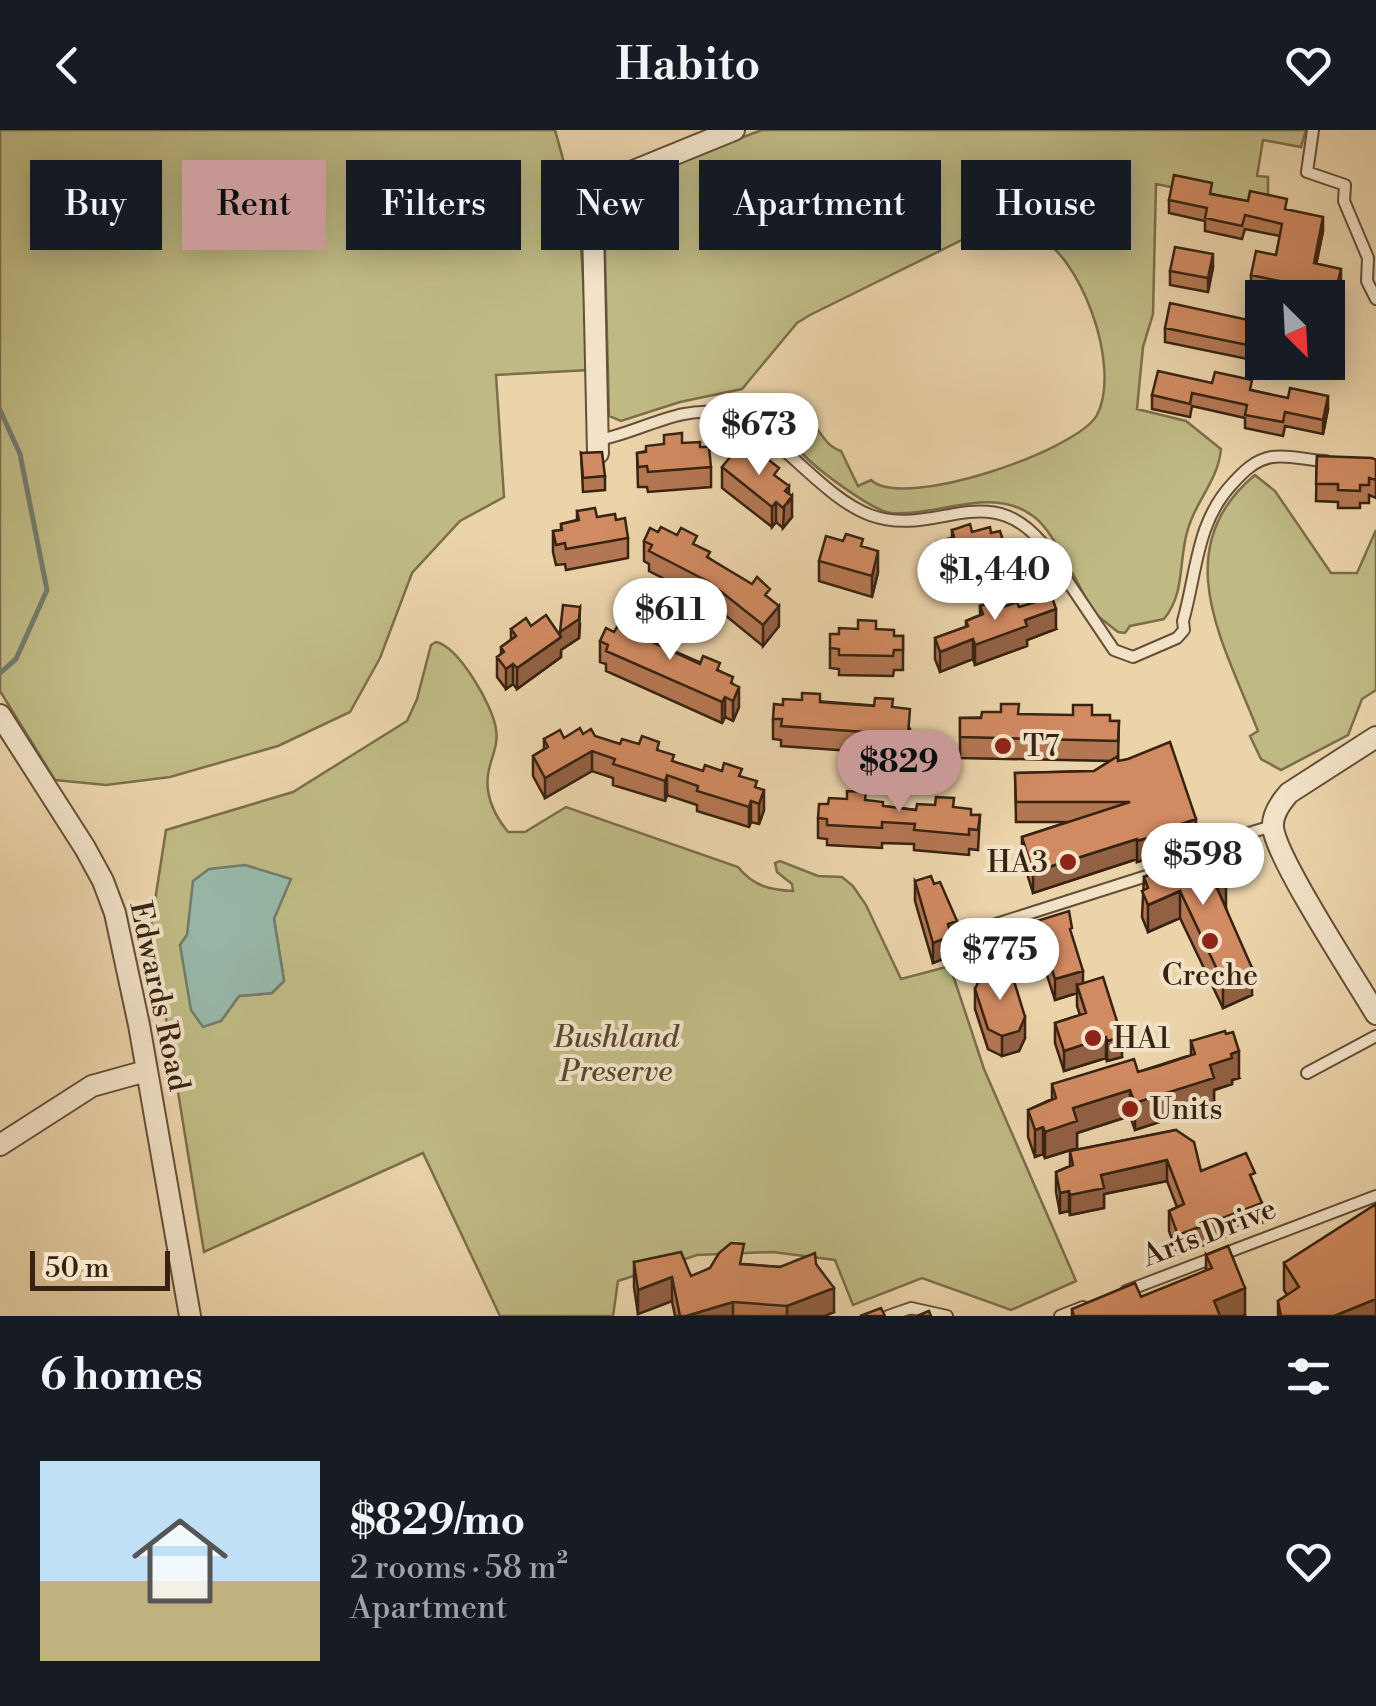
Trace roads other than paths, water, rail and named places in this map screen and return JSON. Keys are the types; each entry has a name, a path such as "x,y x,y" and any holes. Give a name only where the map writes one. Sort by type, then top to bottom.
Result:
{"street":[{"path":"598,446 593,227 596,200 621,176 734,130"},
{"name":"Edwards Road","path":"0,715 7,744 103,881 128,966 190,1316"},
{"path":"1376,737 1290,793 1281,803 1272,826 1284,857 1376,1014"},
{"path":"0,1145 92,1086 146,1071"}],"lane":[{"path":"1313,130 1307,172 1344,184 1344,201 1368,258 1367,280 1376,299"},
{"path":"598,446 679,415 720,413 747,423 842,499 870,515 898,521 973,511 1010,515 1042,542 1114,650 1134,657 1177,638 1184,630 1202,532 1209,514 1248,468 1280,457 1342,461"},
{"path":"1189,863 1272,826"},
{"path":"1000,980 989,941 991,928 996,924 1174,868"},
{"path":"1306,1073 1376,1036"},
{"name":"Arts Drive","path":"1111,1296 1376,1196"},
{"path":"1060,1316 1094,1303"},
{"path":"888,1316 911,1308 947,1316"}],"waterway":[{"path":"0,410 20,454 47,590 16,659 0,673"}],"place":[{"name":"T7","path":"1003,746"},
{"name":"HA3","path":"1068,862"},
{"name":"Creche","path":"1210,941"},
{"name":"HA1","path":"1093,1038"},
{"name":"Units","path":"1130,1109"}],"park label":[{"name":"Bushland Preserve","path":"616,1054"}]}
